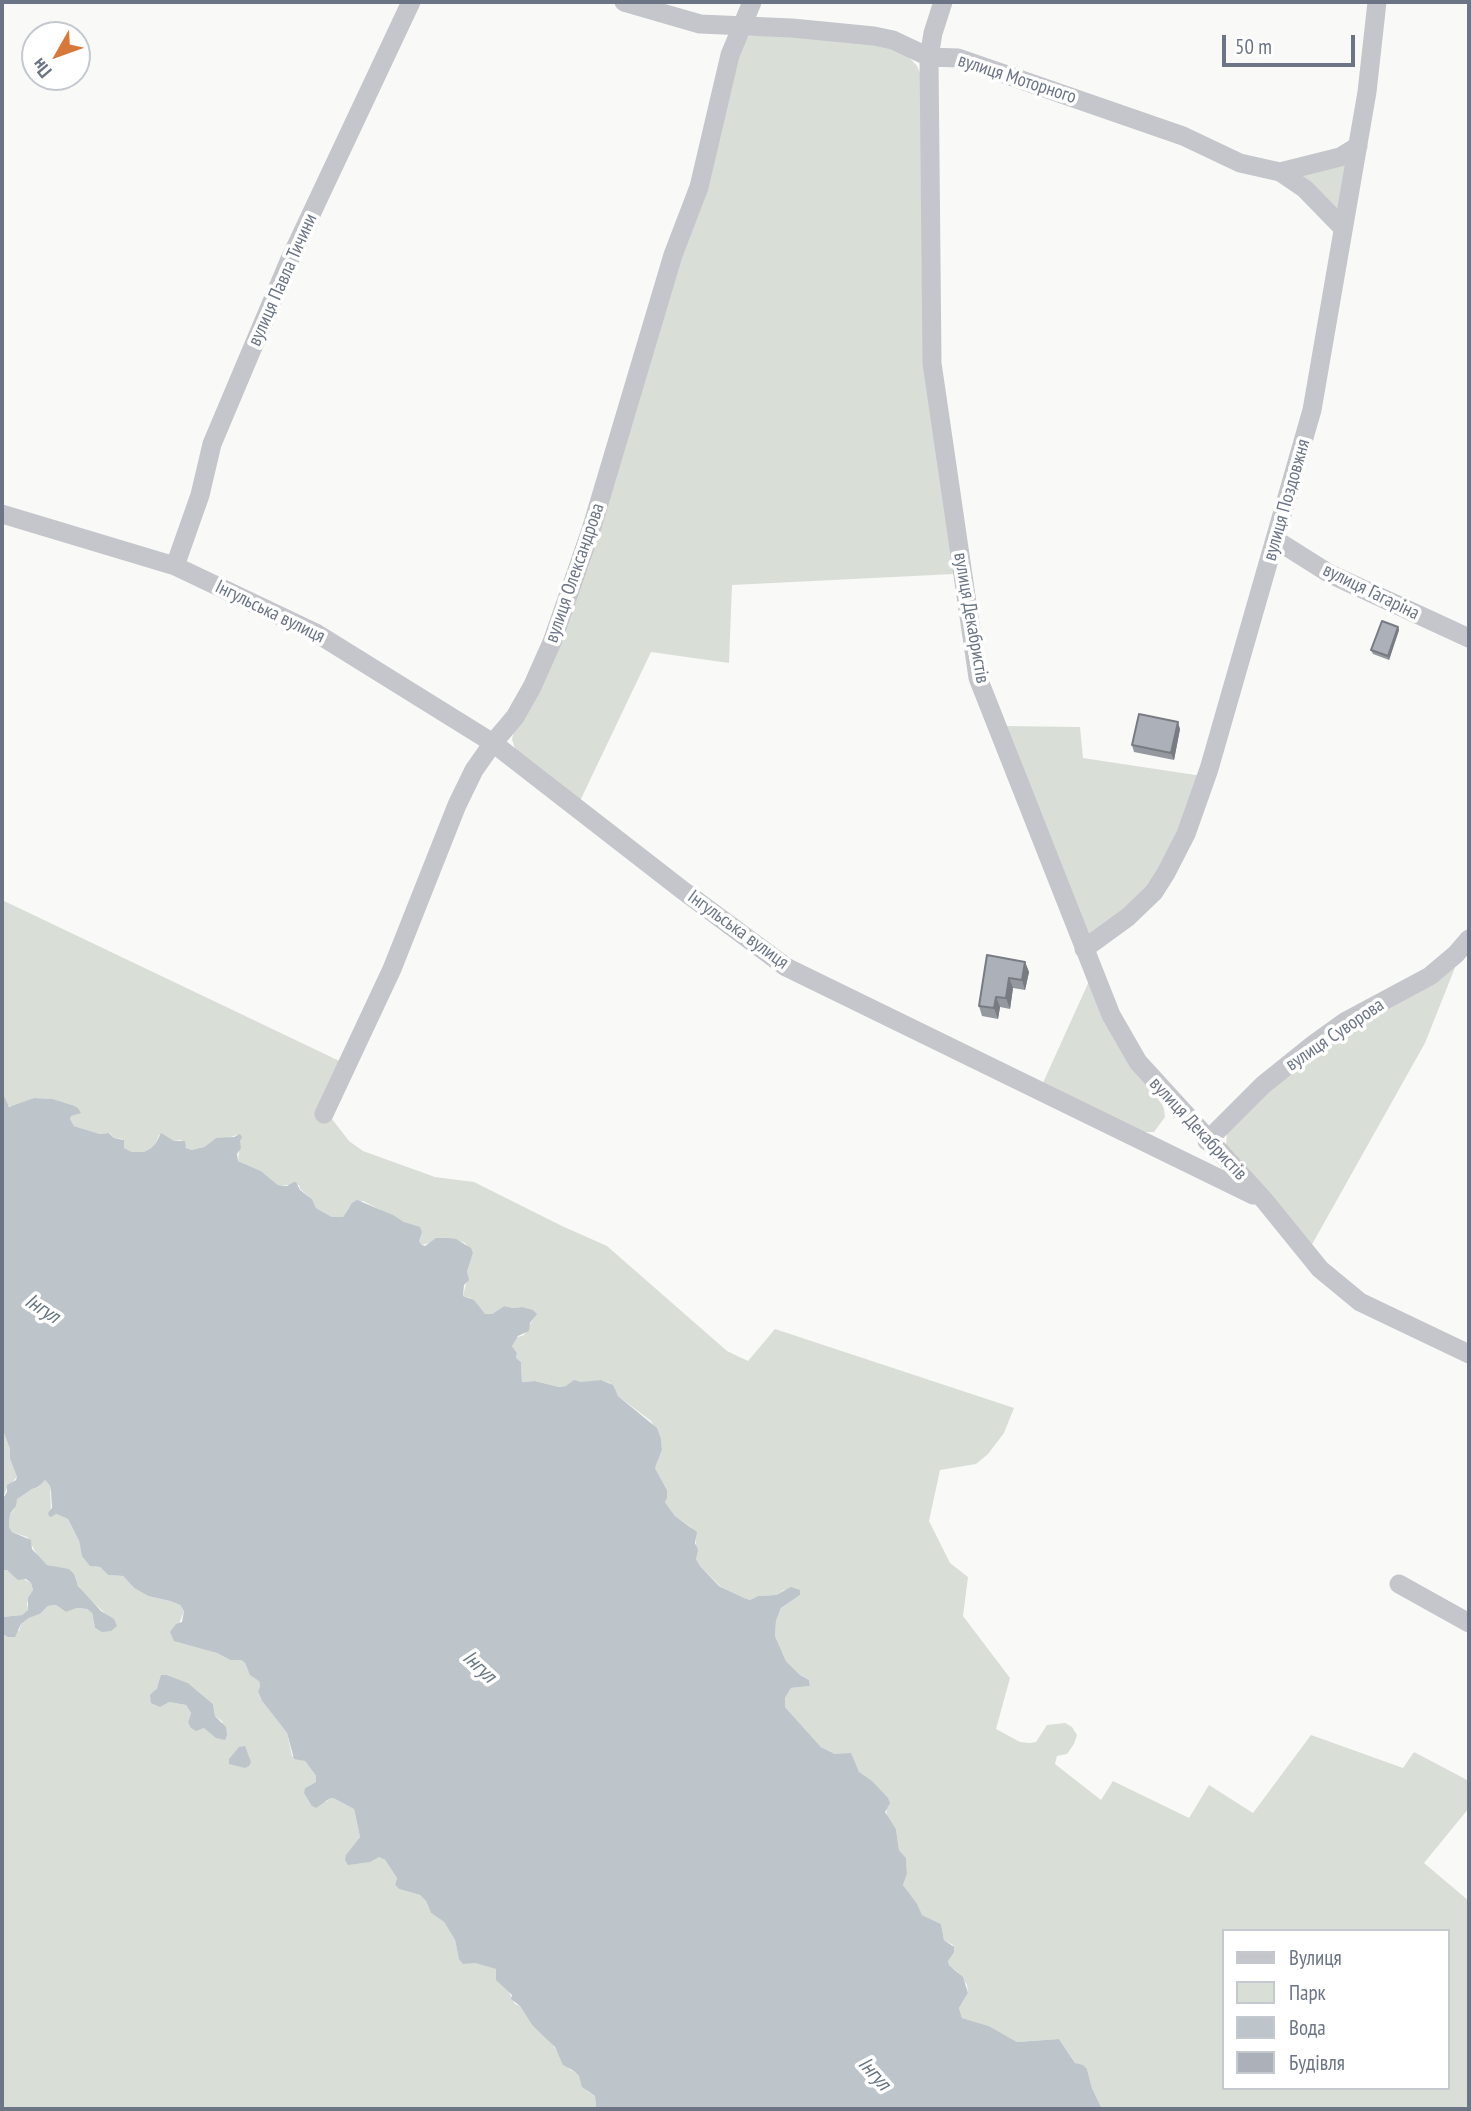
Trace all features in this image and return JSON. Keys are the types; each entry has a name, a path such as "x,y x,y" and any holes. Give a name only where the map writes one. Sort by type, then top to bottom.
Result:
{"street":[{"name":"вулиця Павла Тичини","path":"175,566 200,495 212,444 290,259 411,2"},
{"name":"вулиця Моторного","path":"624,2 700,24 742,28 792,28 874,36 893,40 929,57 958,58 1183,136 1240,163 1280,172 1305,189 1343,228"},
{"name":"вулиця Олександрова","path":"324,1115 392,969 457,804 474,770 492,743 515,717 532,687 556,629 591,530 673,255 699,187 730,55 752,2"},
{"name":"вулиця Декабристів","path":"943,2 929,57 932,363 978,678 1111,1015 1138,1062 1207,1141 1264,1200"},
{"name":"вулиця Поздовжня","path":"1084,949 1128,917 1153,892 1186,834 1209,769 1312,410 1367,92 1377,2"},
{"name":"вулиця Моторного","path":"1280,172 1340,157 1358,145"},
{"name":"Інгульська вулиця","path":"2,514 175,566 316,633 492,743 786,967 1264,1200 1320,1269 1360,1302 1469,1354"},
{"name":"вулиця Гагаріна","path":"1276,540 1330,574 1469,638"},
{"name":"вулиця Суворова","path":"1207,1141 1263,1085 1314,1044 1346,1021 1430,976 1469,939"},
{"path":"1399,1584 1469,1623"}],"green space":[{"path":"792,35 873,41 906,54 917,66 922,77 954,574 732,585 729,663 651,652 580,801 515,749 512,739 514,731 744,40 749,36"},
{"path":"1348,156 1342,218 1291,173"},
{"path":"1003,726 1080,727 1083,758 1202,776 1151,889 1087,936"},
{"path":"2,900 350,1066 332,1119 349,1141 363,1151 435,1177 474,1182 607,1246 727,1351 748,1361 775,1329 1014,1408 1004,1433 988,1454 976,1464 940,1470 929,1521 950,1563 968,1577 963,1616 1010,1678 996,1729 1020,1742 1030,1743 1036,1742 1047,1725 1065,1723 1072,1727 1077,1735 1067,1754 1057,1756 1055,1764 1101,1800 1113,1781 1189,1818 1209,1785 1253,1813 1311,1735 1403,1768 1414,1752 1469,1781 1469,1808 1424,1863 1469,1901 1469,2109 1102,2109 1087,2069 1075,2063 1059,2039 1017,2042 989,2026 962,2018 959,2008 968,1993 967,1985 949,1965 953,1945 944,1940 941,1924 922,1915 903,1885 907,1874 906,1858 899,1850 896,1829 887,1817 886,1807 855,1767 851,1754 835,1754 821,1747 785,1707 785,1698 791,1688 810,1686 809,1680 786,1661 775,1636 776,1621 781,1608 800,1595 784,1590 776,1595 758,1596 750,1600 743,1598 720,1586 700,1566 696,1559 696,1539 691,1527 675,1516 665,1502 667,1490 655,1468 662,1450 661,1439 651,1421 618,1396 610,1383 601,1380 559,1387 535,1381 522,1382 521,1362 516,1358 517,1353 512,1346 515,1338 524,1335 535,1316 522,1307 504,1306 492,1314 484,1314 470,1298 463,1296 468,1275 466,1271 473,1253 465,1243 449,1238 422,1245 419,1236 404,1222 363,1201 349,1207 343,1217 332,1217 316,1208 312,1199 299,1185 278,1185 261,1171 238,1161 240,1141 237,1135 225,1139 216,1138 204,1147 188,1150 181,1140 174,1141 159,1135 151,1148 144,1152 132,1152 124,1148 123,1139 114,1138 110,1133 100,1134 74,1126 70,1119 72,1105 53,1099 34,1098 12,1107 6,1105 2,1092"},
{"path":"1458,960 1425,1043 1310,1248 1226,1146 1227,1133 1234,1121 1318,1047"},
{"path":"1090,979 1164,1109 1165,1117 1154,1132 1145,1132 1042,1085"},
{"path":"2,1428 17,1477 7,1488 2,1500"},
{"path":"45,1480 50,1486 51,1510 68,1519 81,1550 95,1567 100,1567 108,1575 123,1576 134,1588 148,1596 180,1605 184,1611 179,1624 181,1641 245,1663 248,1670 259,1680 258,1693 262,1701 287,1733 292,1756 305,1761 316,1776 316,1782 305,1788 326,1802 333,1798 354,1809 360,1837 349,1852 357,1862 379,1857 385,1860 397,1878 395,1885 399,1889 420,1895 431,1913 444,1922 455,1940 459,1958 497,1969 515,2004 520,2006 532,2025 548,2038 570,2070 579,2076 587,2091 595,2096 596,2109 2,2109 2,1627 19,1631 21,1624 29,1618 40,1614 48,1606 56,1605 66,1612 77,1608 87,1609 92,1613 95,1628 98,1630 110,1618 83,1593 75,1581 59,1568 47,1565 39,1558 27,1537 12,1532 9,1527 10,1514 14,1510 16,1499 39,1487","holes":["167,1675 188,1683 213,1704 215,1716 223,1722 213,1735 210,1731 188,1722 191,1713 186,1705 169,1702 154,1691"]},
{"path":"2,1570 31,1583 33,1590 27,1603 28,1610 22,1615 2,1617"}],"water":[{"name":"Інгул","path":"2,1092 9,1107 34,1098 53,1099 72,1105 81,1113 71,1116 74,1126 100,1134 109,1133 114,1138 124,1140 124,1148 132,1152 144,1152 151,1148 161,1133 174,1141 185,1141 186,1148 191,1150 204,1147 216,1138 240,1134 242,1137 241,1148 237,1154 238,1161 261,1171 278,1185 287,1186 296,1182 300,1190 312,1199 316,1208 332,1217 343,1217 357,1200 420,1227 422,1232 419,1241 422,1245 425,1246 436,1238 449,1238 471,1248 473,1253 467,1271 469,1280 464,1285 463,1296 474,1300 485,1314 492,1314 504,1306 522,1307 537,1314 530,1323 529,1331 518,1336 512,1346 517,1353 516,1358 521,1362 522,1382 535,1381 559,1387 574,1380 601,1380 613,1385 618,1396 657,1428 662,1450 655,1468 667,1490 665,1502 675,1516 697,1532 696,1559 700,1566 719,1586 750,1600 758,1596 776,1595 791,1587 800,1590 800,1595 781,1608 776,1621 775,1636 786,1661 809,1680 810,1686 791,1688 785,1698 785,1707 821,1747 835,1754 851,1753 859,1772 888,1798 890,1803 885,1812 896,1829 899,1850 906,1858 907,1874 903,1885 922,1915 941,1924 944,1940 954,1947 949,1965 963,1977 968,1993 959,2008 962,2018 989,2026 1017,2042 1059,2039 1075,2063 1087,2069 1102,2109 596,2109 595,2096 582,2087 579,2076 574,2071 563,2065 555,2047 532,2025 520,2006 511,1999 512,1995 496,1980 496,1969 475,1963 463,1964 459,1959 455,1940 444,1922 431,1913 420,1895 399,1889 395,1885 397,1878 385,1860 379,1857 370,1862 348,1865 346,1855 360,1837 354,1809 333,1798 316,1808 312,1806 304,1793 305,1788 316,1782 316,1776 305,1761 294,1759 287,1733 262,1701 258,1692 259,1681 250,1675 245,1663 174,1641 170,1632 176,1624 182,1622 184,1611 180,1605 148,1596 134,1588 123,1576 108,1575 100,1567 90,1566 82,1556 79,1541 68,1519 56,1514 49,1516 52,1508 51,1492 45,1480 17,1499 10,1514 9,1527 12,1532 31,1540 32,1549 47,1565 69,1569 78,1586 101,1611 114,1619 117,1626 111,1631 102,1632 95,1628 92,1613 87,1609 77,1608 66,1612 56,1605 48,1606 40,1614 21,1624 15,1637 3,1634 2,1617 22,1615 28,1610 28,1598 33,1590 26,1579 18,1580 7,1570 2,1570 2,1500 7,1492 7,1485 17,1477 2,1428"},
{"path":"161,1675 188,1683 213,1704 215,1716 226,1727 225,1740 216,1738 204,1728 196,1731 191,1728 188,1722 191,1713 186,1705 169,1702 160,1707 151,1703 150,1695 157,1688"},
{"path":"245,1746 251,1762 249,1766 245,1768 229,1764 229,1759 239,1747"}],"building":[{"path":"1382,621 1398,627 1388,656 1371,650"},
{"path":"1139,714 1178,722 1171,753 1132,745"},
{"path":"987,955 1025,962 1022,980 1009,978 1006,998 996,997 994,1008 979,1006"}]}
